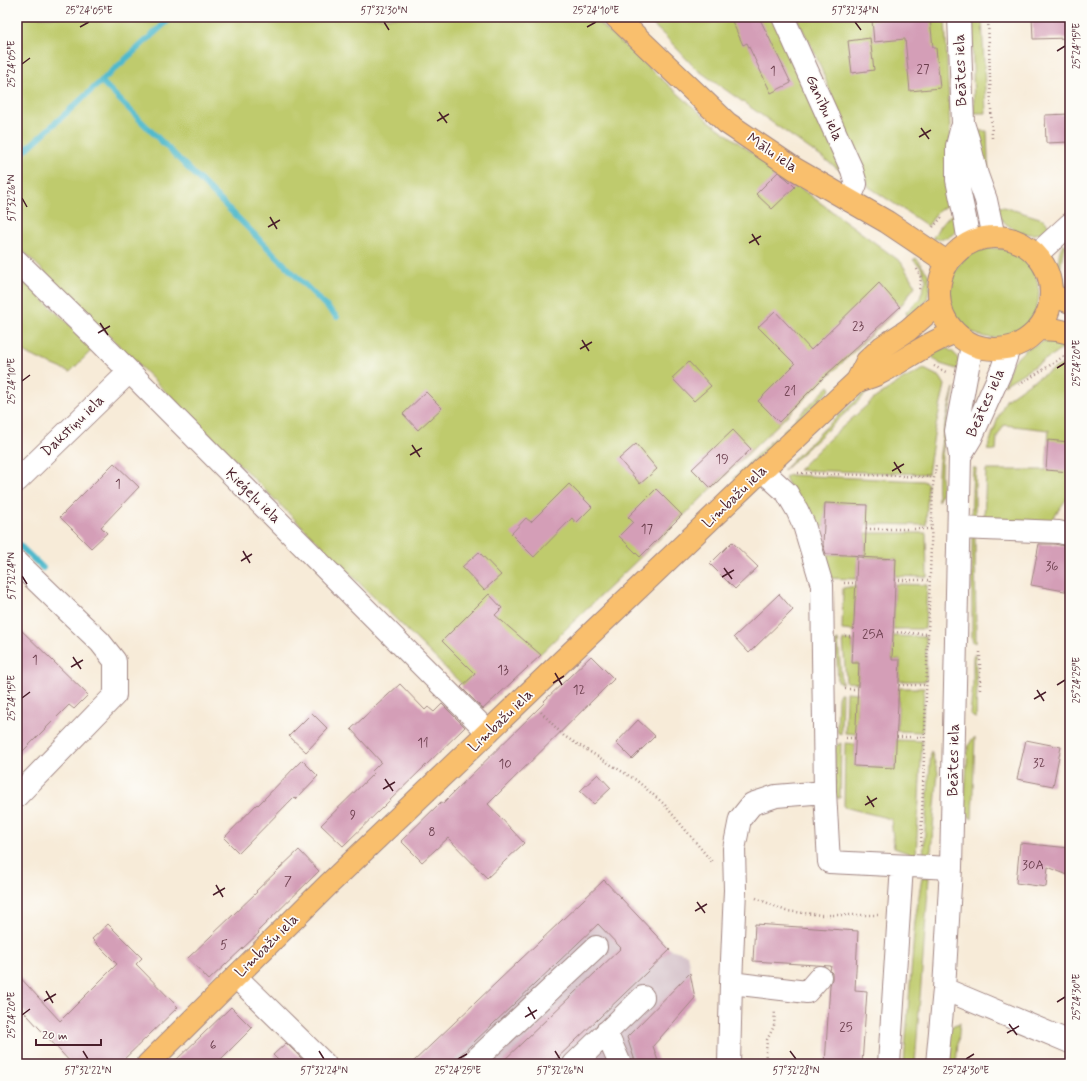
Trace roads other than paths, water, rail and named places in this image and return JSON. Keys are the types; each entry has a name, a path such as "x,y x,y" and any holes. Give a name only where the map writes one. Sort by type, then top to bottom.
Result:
{"main road":[{"name":"Mālu iela","path":"616,17 727,123 795,169 886,222 948,263"},
{"path":"994,237 1010,239 1024,245 1036,255 1045,267 1050,281 1061,299 1049,308 1039,329 1030,338 1009,348 996,350 984,349 972,345 954,333 942,314 939,303 941,275 957,252 969,243 981,238 994,237"},
{"name":"Limbažu iela","path":"148,1064 330,884 762,470 857,381 867,361 882,347 908,330 939,303"},
{"path":"1039,329 1057,330 1070,333"},
{"name":"Limbažu iela","path":"857,381 877,375 919,349 954,333"}],"street":[{"name":"Ganību iela","path":"783,17 852,170 856,184 849,200"},
{"name":"Beātes iela","path":"959,17 963,123 969,142 976,175 986,200 994,237"},
{"name":"Beātes iela","path":"963,123 957,146 957,180 969,243"},
{"path":"1036,255 1070,224"},
{"name":"Ķieģeļu iela","path":"17,261 99,341 488,732"},
{"name":"Beātes iela","path":"937,1064 944,989 951,868 960,456 956,431 972,345"},
{"name":"Beātes iela","path":"960,456 971,438 1002,369 1009,348"},
{"name":"Dakstiņu iela","path":"17,481 129,372"},
{"path":"762,470 787,493 797,510 804,525 822,585 825,792 829,862 951,868"},
{"path":"959,528 1059,532 1070,535"},
{"path":"17,796 115,695 115,661 100,642 19,566"},
{"path":"729,1064 735,890 734,849 740,819 752,804 776,796 825,792"},
{"path":"889,1064 902,866"},
{"path":"471,1064 596,946"},
{"path":"731,983 807,992 820,976"},
{"path":"236,977 325,1064"},
{"path":"944,989 1070,1042"},
{"path":"574,1064 643,997"},
{"path":"606,1032 620,1064"}],"waterway":[{"path":"20,155 172,17"},
{"path":"101,81 337,317"},
{"path":"17,543 43,568"}]}
